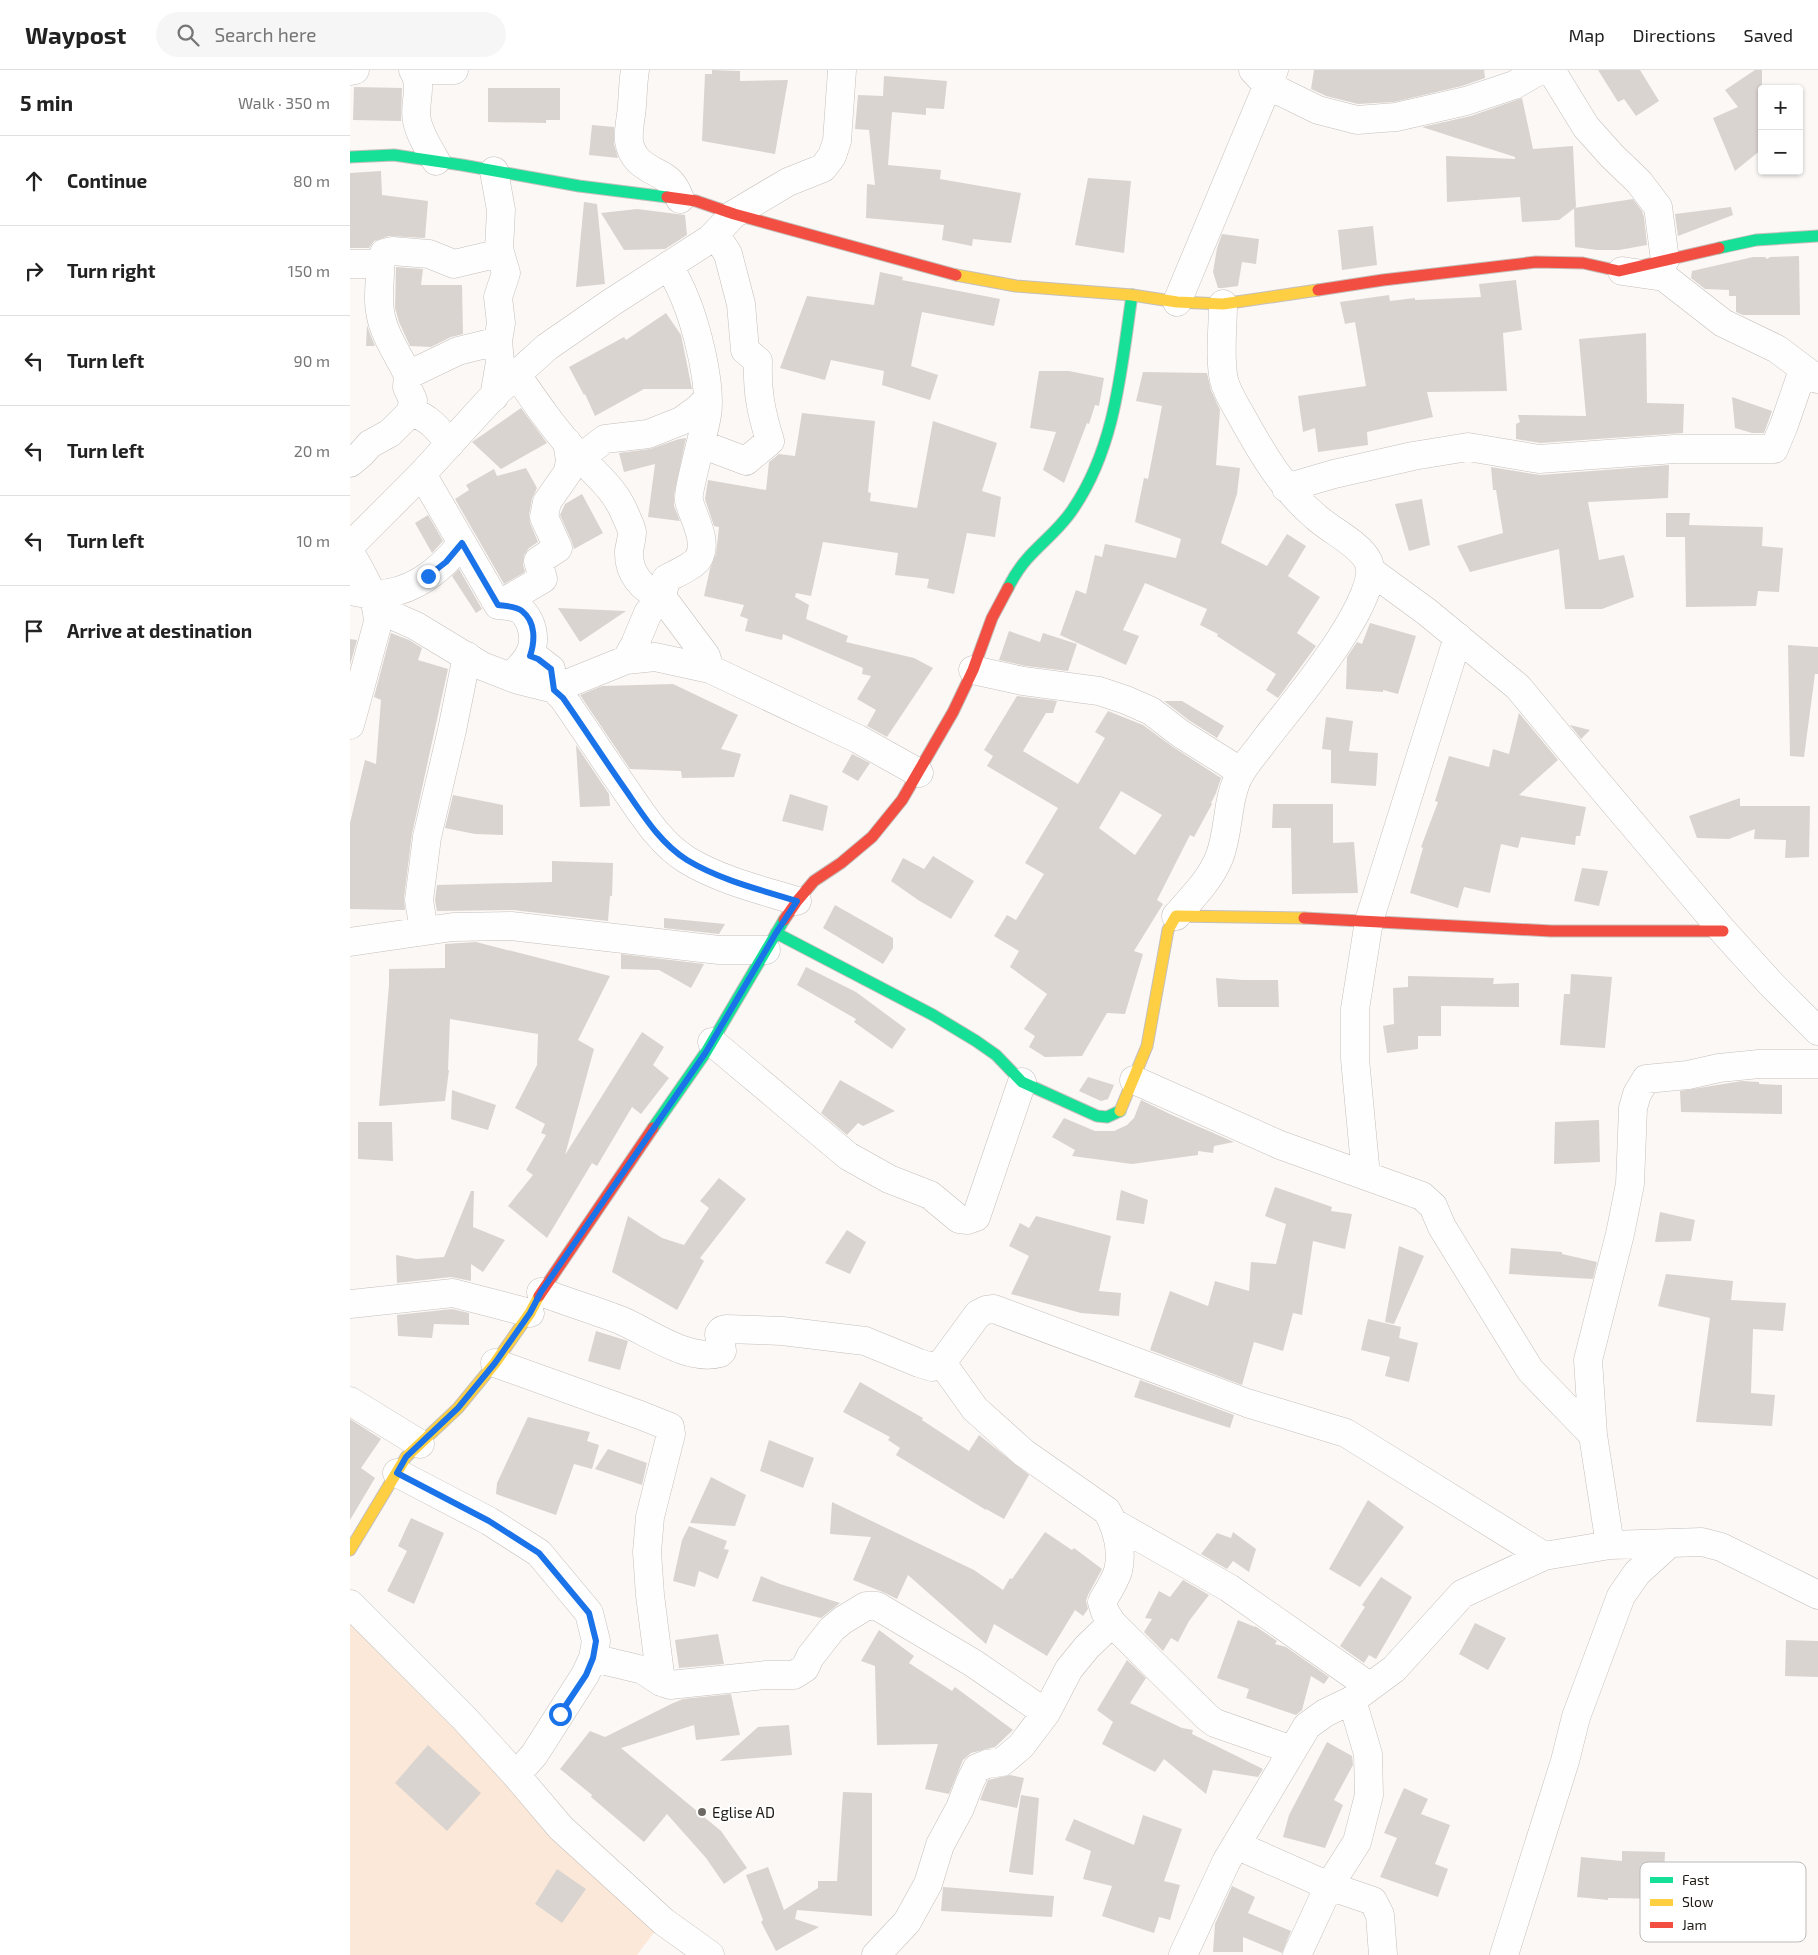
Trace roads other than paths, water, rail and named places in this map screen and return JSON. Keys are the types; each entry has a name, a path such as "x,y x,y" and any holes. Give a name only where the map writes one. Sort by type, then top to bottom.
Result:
{"street":[{"path":"350,71 355,70"},
{"path":"436,161 417,122 415,108 419,92 418,79 413,70 454,70"},
{"path":"635,70 631,116 627,133 628,142 639,160 660,173 675,186 680,199"},
{"path":"350,546 422,474 494,397 547,347 715,234 734,214 788,182 823,168 832,156 837,141 842,70"},
{"path":"1177,302 1233,169 1265,75 1318,110 1357,120 1396,117 1466,101 1514,85 1540,70"},
{"path":"1551,70 1586,127 1639,182 1658,207 1665,260"},
{"path":"350,157 394,155 578,186 696,201 734,214 959,276 1016,286 1132,295 1177,302 1223,304 1383,280 1536,262 1583,263 1619,271 1664,277 1723,323 1777,350 1810,375 1784,425 1774,449 1675,449 1539,459 1468,447 1413,456 1334,474 1286,488"},
{"path":"494,171 501,210 500,252 506,273 498,297 501,323 498,341 500,362 494,397"},
{"path":"701,444 746,460 770,441 759,404 758,361 745,350 741,304 728,254 715,234"},
{"path":"1619,271 1756,240 1818,236"},
{"path":"350,463 370,444 390,433 411,412 413,400 407,387 408,375 383,324 379,309 380,264 384,253 392,250 429,254 454,264 500,252"},
{"path":"350,264 380,264"},
{"path":"626,660 648,614 662,597 666,579 691,566 698,559 702,547 699,527 689,500 708,412 707,385 696,332 684,296 669,265"},
{"path":"350,1550 406,1457 458,1408 495,1363 712,1042 797,901 814,880 841,863 872,837 902,800 919,773 953,712 973,670 992,618 1009,586 1026,560 1048,539 1073,510 1096,471 1110,429 1120,386 1132,295"},
{"path":"350,942 453,927 511,926 719,950 771,942 933,1015 996,1055 1022,1082 1097,1116 1107,1117 1120,1111 1146,1046 1168,930 1176,916 1202,886 1219,858 1233,794 1240,774 1290,710 1352,621 1368,587 1371,571 1368,560 1360,550 1316,518 1286,488 1261,451 1234,403 1224,381 1222,360 1223,304"},
{"path":"408,375 458,351 498,341"},
{"path":"517,375 537,405 574,450 603,479 625,512 632,532 629,552 630,566 636,579 645,588 662,597 706,656 710,668"},
{"path":"498,605 543,579 538,561 558,548 544,517 547,502 568,472 574,450 605,439 648,434 681,421 699,408 707,399"},
{"path":"411,412 422,415 433,424 450,444"},
{"path":"422,474 498,605 521,610 533,631 534,644 530,656 510,677"},
{"path":"350,514 376,520"},
{"path":"367,598 420,582 446,562 462,543"},
{"path":"350,552 378,622 350,726"},
{"path":"1371,571 1428,612 1518,687 1723,931 1771,984 1818,1031"},
{"path":"367,598 482,666 510,677 554,690 563,698 646,818 665,842 687,860 710,872 797,901"},
{"path":"1366,1176 1355,1059 1355,1010 1369,921 1458,637"},
{"path":"424,931 419,900 427,837 467,656"},
{"path":"530,656 538,659 551,669 554,690"},
{"path":"554,690 626,660 655,657 710,668 858,739 919,773"},
{"path":"973,670 1040,684 1099,691 1126,700 1151,711 1181,734 1229,764 1240,774"},
{"path":"1176,916 1241,915 1577,932 1664,933 1723,931"},
{"path":"712,1042 848,1156 889,1179 930,1195 959,1219 968,1220 976,1217 1022,1082"},
{"path":"1610,1545 1593,1435 1588,1360 1620,1234 1630,1184 1633,1108 1637,1094 1646,1079 1688,1075 1720,1068 1760,1064 1818,1064"},
{"path":"1134,1080 1280,1145 1422,1196 1433,1206 1454,1248 1530,1370 1593,1435"},
{"path":"350,1304 453,1293 535,1303 620,1320 686,1351 702,1354 717,1354 722,1350 719,1334 722,1330 782,1331 865,1341 932,1367 942,1364 978,1314 994,1309 1247,1403 1346,1433 1544,1556"},
{"path":"495,1363 640,1414 670,1427 671,1434 650,1517 648,1552 650,1595 661,1682"},
{"path":"942,1364 975,1409 1024,1453 1107,1511 1114,1523 1119,1547 1118,1571 1102,1602 1105,1612 1112,1623 1207,1717 1216,1723 1292,1750"},
{"path":"350,1401 420,1444"},
{"path":"397,1473 489,1521 539,1553 589,1613 596,1641 593,1658 586,1675 534,1755 516,1775"},
{"path":"1114,1523 1229,1588 1360,1693 1368,1754 1368,1795 1357,1842 1329,1886 1297,1955"},
{"path":"1183,1955 1226,1862 1307,1726 1394,1669 1462,1594 1544,1556 1610,1545 1702,1542 1721,1547 1818,1595"},
{"path":"1504,1955 1565,1761 1576,1717 1620,1596 1637,1573 1669,1544"},
{"path":"350,1604 464,1719 516,1775 561,1828 664,1922 710,1955"},
{"path":"593,1658 643,1670 661,1682 670,1685 766,1675 794,1675 805,1668 810,1657 838,1624 866,1606 877,1606 974,1663 1046,1713"},
{"path":"876,1955 907,1922 928,1884 940,1845 960,1808 977,1768 987,1764 1002,1762 1021,1746 1046,1713 1069,1669 1087,1647 1112,1623"},
{"path":"1236,1846 1329,1886 1373,1901 1380,1915 1382,1955"}],"place":[{"name":"Eglise AD","path":"702,1812"}]}
